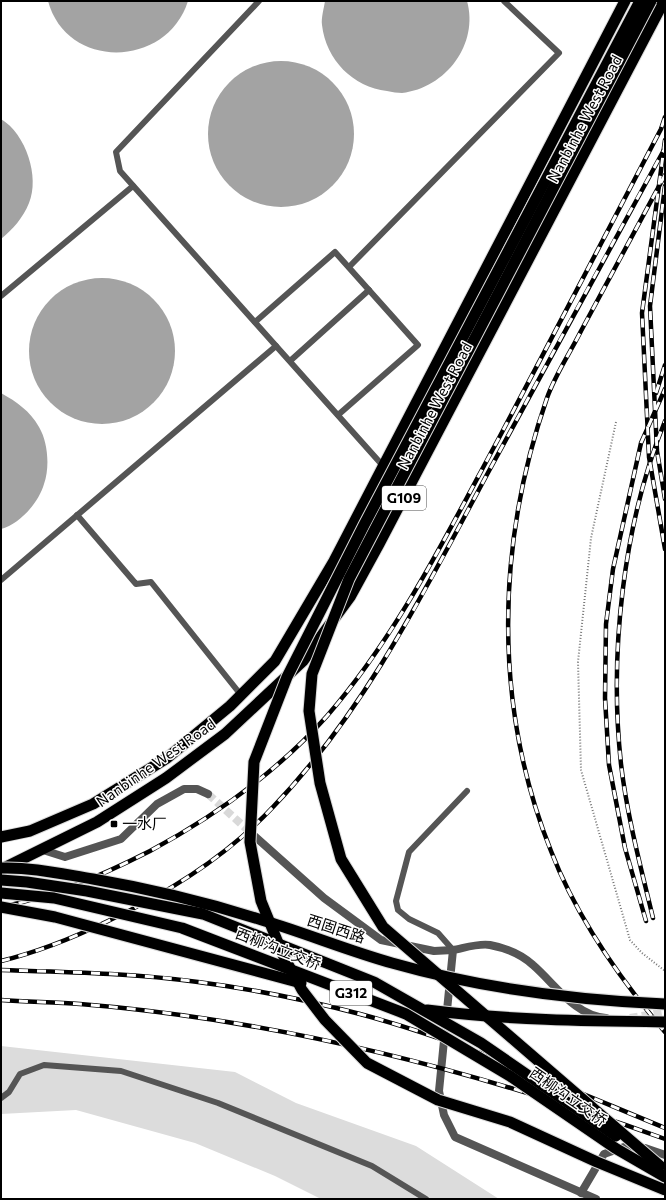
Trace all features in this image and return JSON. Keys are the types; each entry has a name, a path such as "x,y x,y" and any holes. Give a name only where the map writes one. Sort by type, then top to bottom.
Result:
{"highway":[{"name":"Nanbinhe West Road","path":"1,837 30,831 93,804 167,758 241,695 275,661 334,561 384,467 625,1"},
{"path":"640,1 372,511 287,677 254,762 250,842 261,902 283,955 302,990 325,1020 367,1063 438,1100 510,1122 597,1162 665,1190"},
{"path":"651,1 349,579 312,674 309,711 320,783 341,858 383,927 662,1168"},
{"name":"Nanbinhe West Road","path":"1,868 43,850 98,822 166,778 225,734 303,661 345,604 380,544 664,1"},
{"name":"西固西路","path":"1,868 46,871 112,882 185,898 266,921 393,963 462,980 537,993 625,1002 665,1004"},
{"name":"西柳沟立交桥","path":"1,880 27,882 87,891 203,914 374,982 481,1043 662,1168"},
{"name":"西柳沟立交桥","path":"1,893 54,898 182,928 406,1014 510,1076 615,1148 665,1177"},
{"path":"1,907 55,917 330,990 412,1008 478,1016 547,1020 665,1022"}],"street":[{"path":"43,850 65,857 120,839 157,804 184,789 197,789 208,794"},
{"path":"250,832 324,898 381,940 434,951 454,950 488,944 512,950 533,965 562,994 583,1010 602,1017 625,1019"},
{"path":"454,950 439,1091 444,1115 456,1137 596,1199"},
{"path":"580,1193 604,1154 624,1147 645,1148 665,1155"}],"lane":[{"path":"259,1 116,152 120,171 384,467"},
{"path":"349,267 559,53 504,1"},
{"path":"1,296 133,186"},
{"path":"255,322 335,252 349,267 418,345 338,415"},
{"path":"290,361 369,290"},
{"path":"1,580 276,346"},
{"path":"77,515 136,584 151,582 241,695"},
{"path":"454,950 438,932 409,919 398,910 396,901 409,852 467,790"},
{"path":"1,1098 9,1092 20,1074 44,1065 121,1070 218,1103 372,1166 426,1199"}],"path":[{"path":"616,422 591,538 578,662 581,770 630,940 642,953 665,971"}],"shaded area":[{"path":"48,1 188,1 177,23 160,39 139,49 117,52 95,49 75,40 59,24"},
{"path":"325,1 467,1 469,17 468,33 463,48 456,61 445,73 432,83 418,89 402,93 375,88 363,84 343,70 329,50 322,25"},
{"path":"274,61 288,61 316,69 328,77 338,87 349,106 353,120 353,148 346,169 338,181 328,191 309,202 288,207 274,207 246,199 234,191 224,181 213,162 208,141 208,127 216,99 224,87 234,77 253,66"},
{"path":"1,119 10,126 24,145 32,169 33,181 32,193 24,214 14,227 1,239"},
{"path":"95,278 109,278 137,286 149,294 159,304 170,323 174,337 174,365 167,386 159,398 149,408 130,419 109,424 95,424 67,416 55,408 45,398 34,379 29,358 29,344 37,316 45,304 55,294 74,283"},
{"path":"1,393 23,407 32,416 39,427 46,447 47,470 44,484 33,505 22,517 1,529"},
{"path":"1,1046 235,1072 296,1103 416,1146 499,1199 321,1199 275,1176 195,1143 76,1110 1,1114"}],"tunnel":[{"path":"208,794 250,832"},
{"path":"630,1018 665,1012"}],"railway":[{"path":"1,907 40,897 96,877 150,851 198,823 221,808 266,774 287,756 327,716 377,651 421,581 520,398 661,129 665,117"},
{"path":"665,140 642,313 649,457 665,549"},
{"path":"1,961 42,949 82,933 130,910 174,886 196,872 236,842 273,807 306,769 337,730 393,646 443,558 577,308 665,148"},
{"path":"665,175 550,389 530,454 518,510 511,568 508,625 511,683 519,740 532,796 551,851 573,899 600,946 648,1012 665,1032"},
{"path":"665,186 650,306 657,451 665,499"},
{"path":"656,393 665,365"},
{"path":"646,921 625,848 609,765 605,698 606,624 613,569 641,443 665,389"},
{"path":"653,918 635,842 621,764 617,678 619,634 629,546 651,461 665,421"},
{"path":"1,970 100,973 174,979 239,988 320,1004 399,1025 438,1038 552,1081 665,1128"},
{"path":"1,1000 80,1004 155,1012 229,1022 303,1036 377,1052 522,1091 665,1139"}],"place":[{"name":"一水厂","path":"114,824"}]}
